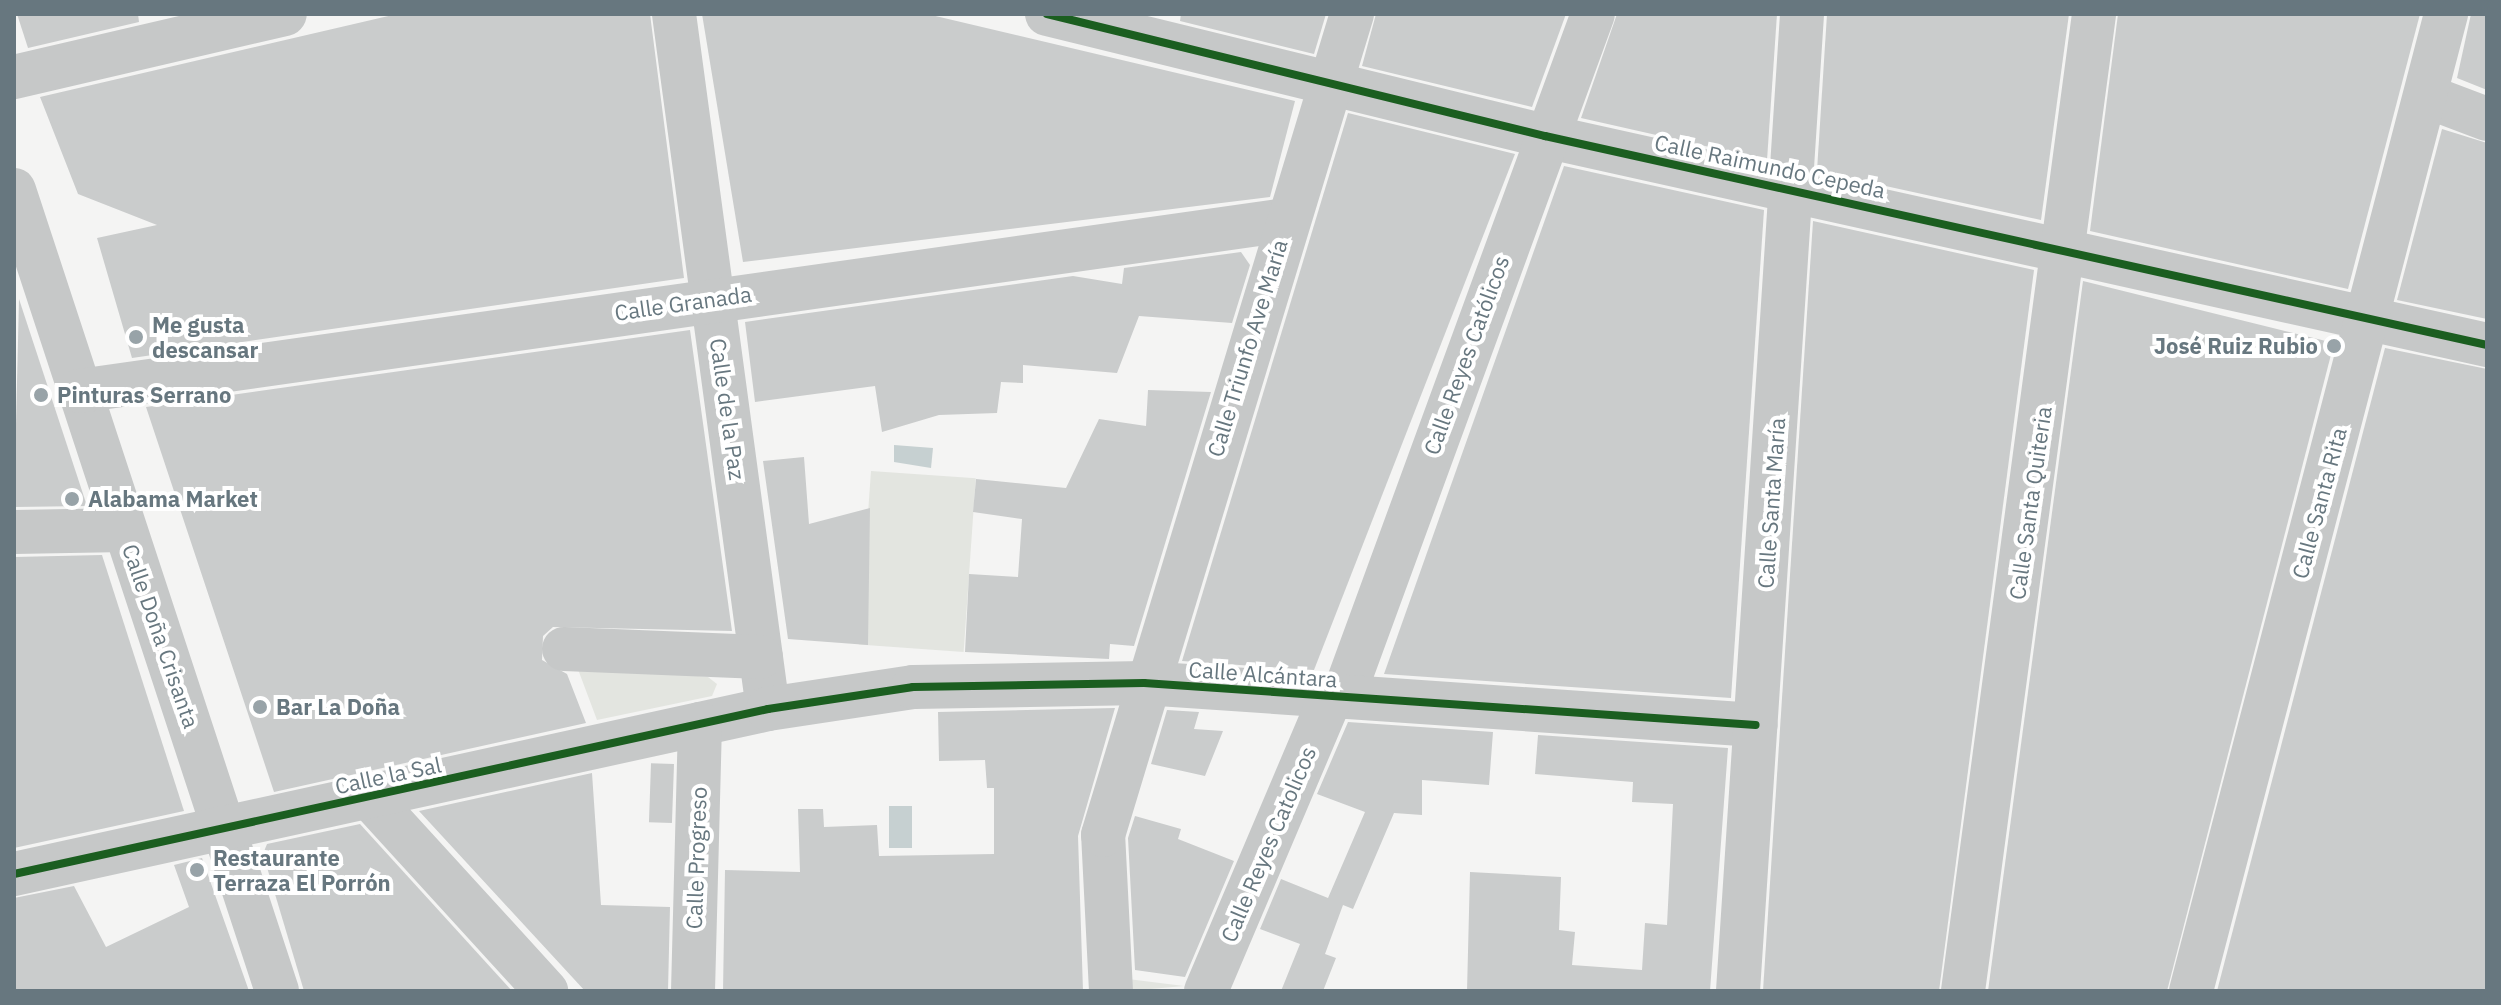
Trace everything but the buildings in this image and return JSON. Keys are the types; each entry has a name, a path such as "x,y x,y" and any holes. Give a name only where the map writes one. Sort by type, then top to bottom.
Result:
{"street":[{"path":"14,77 285,14"},
{"name":"Calle de la Paz","path":"674,14 768,709"},
{"name":"Calle Raimundo Cepeda","path":"1047,14 1172,28 1330,84 1545,136 2064,247 2487,345"},
{"name":"Calle Triunfo Ave María","path":"1111,991 1102,846 1144,683 1352,14"},
{"name":"Calle Reyes Católicos","path":"1337,697 1593,14"},
{"name":"Calle Santa María","path":"1738,991 1802,14"},
{"name":"Calle Santa Quiteria","path":"1963,991 2094,14"},
{"name":"Calle Santa Rita","path":"2191,991 2446,14"},
{"path":"2426,96 2487,119"},
{"name":"Calle Doña Crisanta","path":"14,190 226,827 277,991"},
{"name":"Calle Granada","path":"79,391 713,298 1287,220"},
{"path":"14,532 125,530"},
{"path":"564,649 761,657"},
{"name":"Calle Alcántara","path":"768,709 949,684 1144,683 1756,725"},
{"name":"Calle Reyes Catolicos","path":"1206,991 1337,697"},
{"name":"Calle la Sal","path":"14,874 768,709"},
{"name":"Calle Progreso","path":"693,991 700,724"},
{"path":"369,797 546,991"}],"shaded area":[{"path":"894,445 933,448 931,468 894,462"},
{"path":"871,471 976,478 964,652 859,645"},
{"path":"576,664 708,677 717,684 712,696 597,720"},
{"path":"889,806 912,806 912,848 889,848"},
{"path":"1128,979 1184,986 1129,991"}],"cycle path":[{"path":"1047,14 1545,136 2487,345"},
{"path":"14,874 768,709 913,687 1144,683 1756,725"}],"place":[{"name":"Me gusta descansar","path":"136,337"},
{"name":"José Ruiz Rubio","path":"2334,346"},
{"name":"Pinturas Serrano","path":"41,395"},
{"name":"Alabama Market","path":"72,499"},
{"name":"Bar La Doña","path":"260,707"},
{"name":"Restaurante Terraza El Porrón","path":"197,870"}]}
